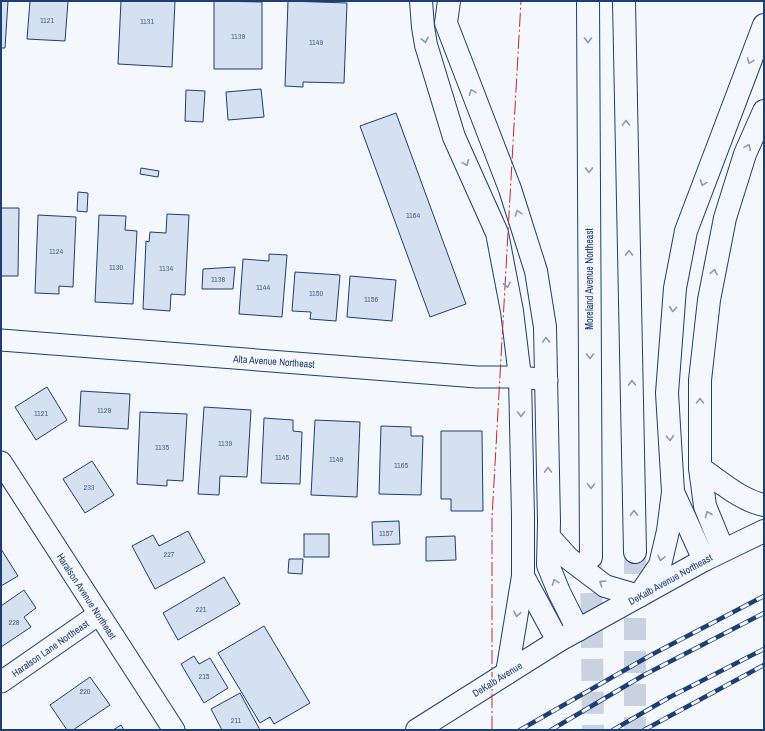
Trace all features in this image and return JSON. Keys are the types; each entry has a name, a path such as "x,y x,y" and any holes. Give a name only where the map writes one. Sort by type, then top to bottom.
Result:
{"main road":[{"path":"421,1 426,45 454,137 497,233 512,311 520,377 523,576 507,673"},
{"path":"449,1 446,23 510,189 536,271 545,327 549,537 548,565 559,592 578,630"},
{"name":"Moreland Avenue Northeast","path":"588,1 591,557"},
{"path":"624,1 635,552"},
{"path":"549,537 568,558 606,586 639,596 660,565 668,531 673,492 667,393 675,288 686,231 764,25"},
{"path":"714,555 700,468 700,380 709,300 725,218 745,154 764,111"},
{"path":"700,468 740,496 764,506"},
{"path":"673,492 714,555"},
{"name":"DeKalb Avenue Northeast","path":"578,630 714,555 764,531"},
{"path":"523,576 558,641"},
{"name":"DeKalb Avenue","path":"417,730 558,641 578,630"}],"street":[{"name":"Alta Avenue Northeast","path":"1,340 478,377 520,377 547,380"},
{"name":"Haralson Avenue Northeast","path":"1,462 174,730"},
{"name":"Haralson Lane Northeast","path":"1,682 99,614"}],"building":[{"path":"1,1 8,1 5,48 1,48"},
{"path":"30,1 68,1 65,41 27,39"},
{"path":"121,1 175,1 172,67 118,64"},
{"path":"214,1 262,2 262,69 214,69"},
{"path":"288,1 347,3 344,83 303,82 303,87 285,86"},
{"path":"261,89 264,117 228,120 226,92"},
{"path":"186,90 205,91 203,122 185,121"},
{"path":"396,113 466,304 430,317 360,126"},
{"path":"141,168 159,171 158,177 140,174"},
{"path":"78,192 88,193 87,212 77,211"},
{"path":"1,208 19,208 18,276 1,276"},
{"path":"167,214 189,215 185,295 171,294 170,311 143,309 146,241 149,242 150,232 166,233"},
{"path":"38,215 76,217 73,287 59,286 59,294 35,293"},
{"path":"99,215 126,216 125,230 137,231 133,304 95,302"},
{"path":"269,254 287,255 282,317 239,314 243,259 269,261"},
{"path":"235,267 233,289 202,289 203,269"},
{"path":"295,272 340,275 336,321 310,319 311,312 292,311"},
{"path":"350,276 396,280 392,321 347,317"},
{"path":"47,387 67,420 36,440 15,407"},
{"path":"81,391 130,394 128,429 79,426"},
{"path":"204,407 251,410 247,477 220,476 219,495 198,494"},
{"path":"140,412 187,414 183,481 167,480 167,486 137,484"},
{"path":"264,418 293,420 293,431 302,432 300,484 261,483"},
{"path":"315,420 360,422 357,497 311,495"},
{"path":"381,426 411,427 411,436 423,436 421,495 379,494"},
{"path":"441,431 482,431 483,511 451,511 451,499 441,499"},
{"path":"92,461 114,495 85,513 63,479"},
{"path":"399,521 400,544 373,545 372,522"},
{"path":"188,531 205,562 155,589 132,546 153,535 159,546"},
{"path":"304,534 329,534 329,557 304,557"},
{"path":"455,536 456,560 426,561 426,537"},
{"path":"1,549 18,576 1,586"},
{"path":"289,559 303,559 302,574 288,573"},
{"path":"224,577 240,604 178,640 163,613"},
{"path":"24,590 36,608 24,617 31,627 1,647 1,606"},
{"path":"264,626 310,703 274,724 270,717 260,723 218,653"},
{"path":"194,656 199,664 210,658 228,688 204,703 181,664"},
{"path":"90,677 110,705 73,730 67,730 50,705"},
{"path":"240,693 260,730 222,730 211,709"},
{"path":"121,725 124,730 113,730"}],"tunnel":[{"path":"635,552 635,730"},
{"path":"591,560 593,730"}],"railway":[{"path":"520,730 651,655 764,596"},
{"path":"551,730 644,675 764,613"},
{"path":"613,730 670,697 764,649"},
{"path":"644,730 764,665"}],"power":[{"path":"492,730 492,518 521,1"}]}
